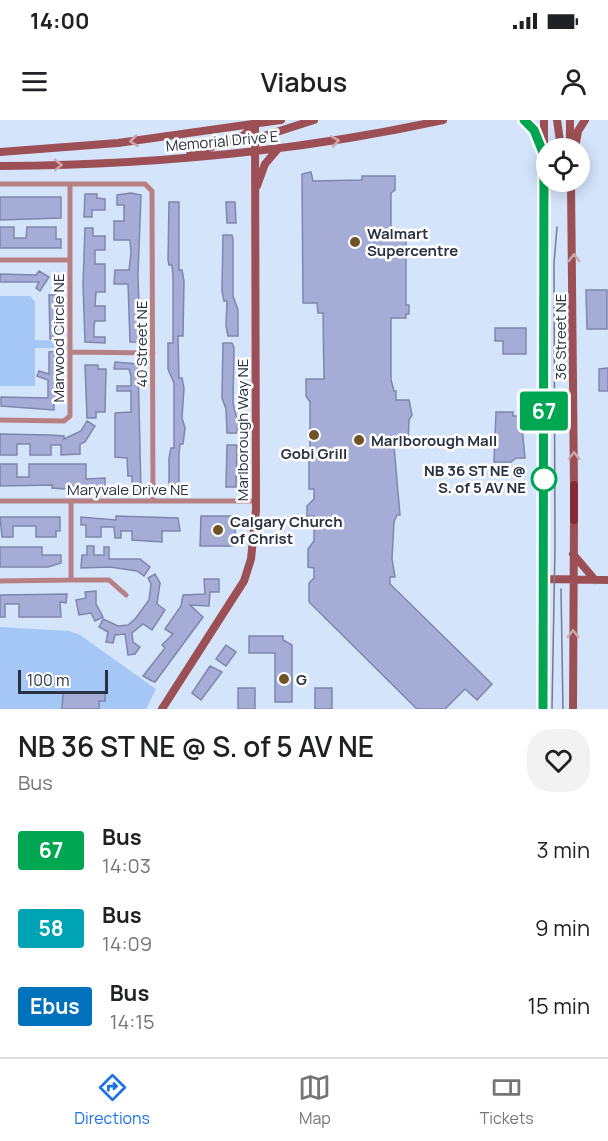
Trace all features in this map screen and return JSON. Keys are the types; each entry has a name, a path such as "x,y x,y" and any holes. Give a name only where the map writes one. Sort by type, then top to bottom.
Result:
{"main road":[{"name":"Memorial Drive E","path":"0,152 118,143 281,120"},
{"path":"255,139 314,120"},
{"name":"Memorial Drive E","path":"0,166 175,159 254,153 443,120"},
{"path":"524,120 534,130 537,138"},
{"name":"36 Street NE","path":"544,120 544,138"},
{"path":"557,120 560,138"},
{"path":"570,120 571,138"},
{"path":"576,138 585,120"},
{"name":"Marlborough Way NE","path":"162,709 244,581 251,560 256,501 255,123"},
{"path":"175,159 244,135 255,123"},
{"path":"255,193 265,164 278,150"},
{"name":"36 Street NE","path":"543,709 544,192"},
{"name":"36 Street NE","path":"570,192 574,485 573,709"},
{"path":"573,554 595,580"},
{"path":"543,579 608,580"}],"street":[{"path":"0,184 70,185"},
{"name":"40 Street NE","path":"70,185 145,184 152,191 153,501"},
{"name":"Marwood Circle NE","path":"0,420 64,421 70,416 70,185"},
{"name":"Marwood Circle NE","path":"0,260 70,260"},
{"path":"70,352 153,352"},
{"name":"Maryvale Drive NE","path":"0,501 256,501"},
{"path":"71,501 71,580"},
{"path":"0,580 109,580 126,596"}],"shaded area":[{"path":"0,296 30,296 35,302 35,340 64,341 64,348 35,348 35,386 0,386"},
{"path":"0,627 69,631 80,635 156,689 146,709 0,709"}],"building":[{"name":"Marlborough Mall","path":"311,172 313,181 362,180 362,176 395,176 395,190 391,193 391,237 406,237 406,305 409,305 409,314 406,314 406,318 391,318 391,380 394,391 396,391 396,400 409,400 412,415 409,420 408,446 394,446 400,515 397,515 394,522 392,559 395,577 390,577 390,584 492,684 477,700 465,689 445,709 417,709 309,602 309,583 314,578 314,568 308,567 308,549 314,541 314,516 307,516 307,506 314,499 314,489 309,489 309,460 315,460 315,451 310,446 310,402 306,396 306,379 324,379 323,313 318,313 317,303 303,303 302,174"},
{"path":"131,193 141,195 138,274 140,342 130,342 128,284 114,284 115,270 129,270 131,253 130,240 114,240 114,221 124,221 124,205 117,205 117,195"},
{"path":"85,194 97,194 97,198 105,199 105,210 92,210 92,217 84,217"},
{"path":"0,197 61,197 61,218 0,220"},
{"path":"169,202 179,202 179,270 182,270 184,281 183,336 178,336 179,378 182,378 184,388 182,418 185,428 179,453 179,489 170,489 169,484 169,458 171,448 174,448 174,383 168,369 168,343 173,343 173,276 172,265 169,265 168,260"},
{"path":"226,202 235,202 236,223 227,223"},
{"path":"0,227 14,227 14,238 26,238 27,227 56,227 56,239 61,239 61,248 0,248"},
{"path":"85,228 93,228 93,236 105,236 105,250 95,250 95,264 105,264 105,292 96,292 95,306 105,306 105,321 95,321 94,337 105,337 105,343 85,342 83,284"},
{"path":"223,235 232,235 233,240 233,296 238,310 238,336 228,336 226,326 227,301 224,301 222,291"},
{"path":"39,271 49,277 40,291 36,288 39,282 0,282 0,274 36,275"},
{"path":"586,290 607,290 607,329 587,329"},
{"path":"49,295 58,295 57,339 50,339"},
{"path":"495,328 526,328 526,354 503,354 503,341 495,341"},
{"path":"223,343 232,343 234,348 233,403 238,423 237,433 227,433 226,409 222,398"},
{"path":"58,351 59,402 54,402 54,410 1,406 1,397 48,398 48,380 37,376 39,371 49,374 49,352"},
{"path":"115,362 138,364 141,491 132,491 132,476 128,476 127,458 115,457 115,413 131,412 131,391 117,391 117,386 131,386 131,376 129,369 114,369"},
{"path":"85,365 98,365 98,369 106,369 105,412 96,412 96,418 87,418"},
{"path":"608,368 608,391 599,391 599,369"},
{"path":"496,412 513,412 513,416 521,416 525,458 516,458 511,462 494,462"},
{"path":"87,421 95,426 85,442 80,444 80,454 61,455 61,445 51,445 51,455 30,455 30,444 17,444 17,455 0,455 0,434 64,436 64,439 81,431"},
{"path":"227,445 237,445 236,487 226,487"},
{"path":"0,464 17,464 17,477 29,477 29,464 86,464 86,479 105,478 105,487 64,489 52,488 52,485 0,486"},
{"path":"116,516 178,518 180,531 162,531 162,542 132,540 132,531 121,531 121,538 115,538 114,527 101,527 101,537 86,537 86,525 81,525 81,517 116,520"},
{"name":"Calgary Church of Christ","path":"201,516 233,516 236,522 234,546 200,546"},
{"path":"0,517 60,517 60,531 56,531 56,537 36,537 36,526 13,526 13,537 2,537"},
{"path":"87,546 94,546 94,555 104,555 104,547 109,547 109,559 140,559 150,567 144,576 137,571 110,567 81,568 82,555 87,555"},
{"path":"0,547 42,547 42,555 61,555 61,563 48,567 0,567"},
{"path":"155,574 160,583 157,604 165,610 152,630 143,624 132,633 133,642 140,647 135,654 128,655 125,634 115,635 113,643 106,642 108,632 99,627 103,619 118,626 128,625 135,619 149,600 151,584 148,578"},
{"path":"204,579 219,579 219,592 210,592 209,606 190,605 203,617 155,682 143,676 165,648 162,645 173,634 165,629 181,606 183,595 205,594"},
{"path":"96,591 96,604 103,617 95,621 91,613 79,615 76,600 86,598 85,592"},
{"path":"67,594 66,603 60,602 61,617 19,617 19,604 5,604 5,617 0,617 0,595"},
{"name":"G","path":"249,636 283,636 283,640 292,645 292,702 275,702 275,653 249,653"},
{"path":"226,645 236,652 226,666 216,659"},
{"path":"210,666 222,672 201,700 192,693"},
{"path":"238,688 255,688 255,709 238,709"},
{"path":"315,688 332,688 332,709 315,709"},
{"path":"63,693 105,693 105,701 99,701 99,709 62,709"}],"tram line":[{"path":"552,709 555,546 554,263 557,227"},
{"path":"561,589 563,709"}],"bus line":[{"name":"67","path":"524,120 534,130 544,155 543,709"}],"place":[{"name":"Walmart Supercentre","path":"355,242"},
{"name":"Gobi Grill","path":"314,435"},
{"name":"Marlborough Mall","path":"359,440"},
{"name":"NB 36 ST NE @ S. of 5 AV NE","path":"544,479"},
{"name":"Calgary Church of Christ","path":"218,530"},
{"name":"G","path":"284,679"}]}
